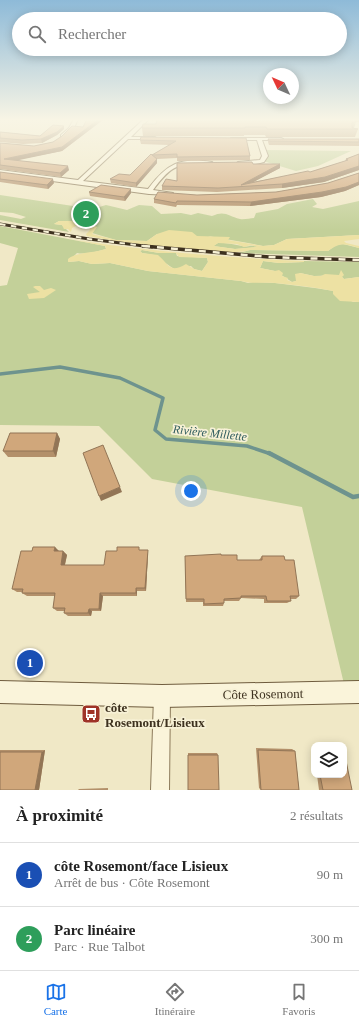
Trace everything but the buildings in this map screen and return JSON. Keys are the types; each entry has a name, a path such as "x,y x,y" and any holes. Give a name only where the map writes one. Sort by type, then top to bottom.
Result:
{"street":[{"path":"79,182 108,156"},
{"path":"232,163 254,163 262,161 265,156"},
{"path":"149,192 163,172 174,164 218,163"},
{"path":"0,172 149,192 177,194"},
{"name":"Côte Rosemont","path":"0,692 162,696 359,692"},
{"path":"160,790 162,696"}],"green space":[{"path":"263,156 340,156 318,166 296,171 263,161"},
{"path":"0,195 93,209 106,205 127,210 139,205 152,206 161,214 181,213 191,215 198,213 212,216 216,214 226,214 242,219 254,218 256,213 278,209 287,204 313,199 317,204 312,207 323,209 359,201 359,235 287,239 274,245 263,246 208,236 215,239 203,240 157,234 147,241 116,240 92,233 96,227 59,221 54,224 62,225 69,232 0,220 0,215 21,219 26,217 13,213 0,212"},
{"path":"0,226 105,246 106,249 96,252 84,254 77,253 68,262 79,261 92,264 110,263 148,271 248,283 275,283 315,288 334,291 353,302 359,302 359,684 344,684 302,507 152,479 99,426 0,425 0,286 7,285 18,248 0,243"},
{"path":"218,243 258,247 235,249 213,246"},
{"path":"343,244 359,248 359,257 239,253 250,250 328,251 336,245"},
{"path":"142,250 159,253 176,253 177,256 207,258 208,262 202,271 194,269 191,266 174,269 154,255 142,253 140,251"},
{"path":"263,261 279,263 304,261 359,262 359,277 344,279 340,275 314,276 300,273 296,277 296,281 292,282 275,271 260,268"}],"sand":[{"path":"59,221 83,221 97,227 92,234 116,240 147,241 157,234 169,230 192,232 197,236 230,237 228,240 263,246 274,245 287,239 359,235 359,239 344,241 346,243 359,246 359,248 340,245 328,251 207,251 146,245 87,236 86,234 90,230 89,227 76,226 72,228 71,232 68,229 64,229 62,225 54,224","holes":["218,243 237,244 244,247 251,245 257,247 235,249 214,246"]},
{"path":"74,240 189,254 304,261 279,263 263,261 260,268 275,271 279,270 283,273 282,276 288,278 287,280 292,282 296,281 295,274 300,273 314,276 321,276 325,274 339,275 341,270 344,275 342,277 344,279 359,277 359,302 340,301 333,294 333,291 311,287 148,271 110,263 92,264 79,261 68,262 68,259 71,257 106,249 105,246","holes":["142,250 159,253 176,253 179,257 207,258 208,262 202,271 194,269 186,264 173,268 170,267 158,255 142,253 140,251"]},
{"path":"40,286 44,290 51,288 56,290 44,298 29,299 27,294 40,292 33,287"}],"waterway":[{"name":"Rivière Millette","path":"0,374 60,367 120,378 163,398 155,430 166,439 247,446 271,454"},
{"name":"Rivière Millette","path":"271,454 353,497 359,496"}],"railway":[{"path":"0,224 89,239 147,246"},
{"path":"147,246 269,257 359,260"},
{"path":"147,246 152,247"}],"place":[{"name":"Parc linéaire","path":"86,214"},
{"name":"côte Rosemont/face Lisieux","path":"30,663"},
{"name":"côte Rosemont/Lisieux","path":"91,714"}]}
